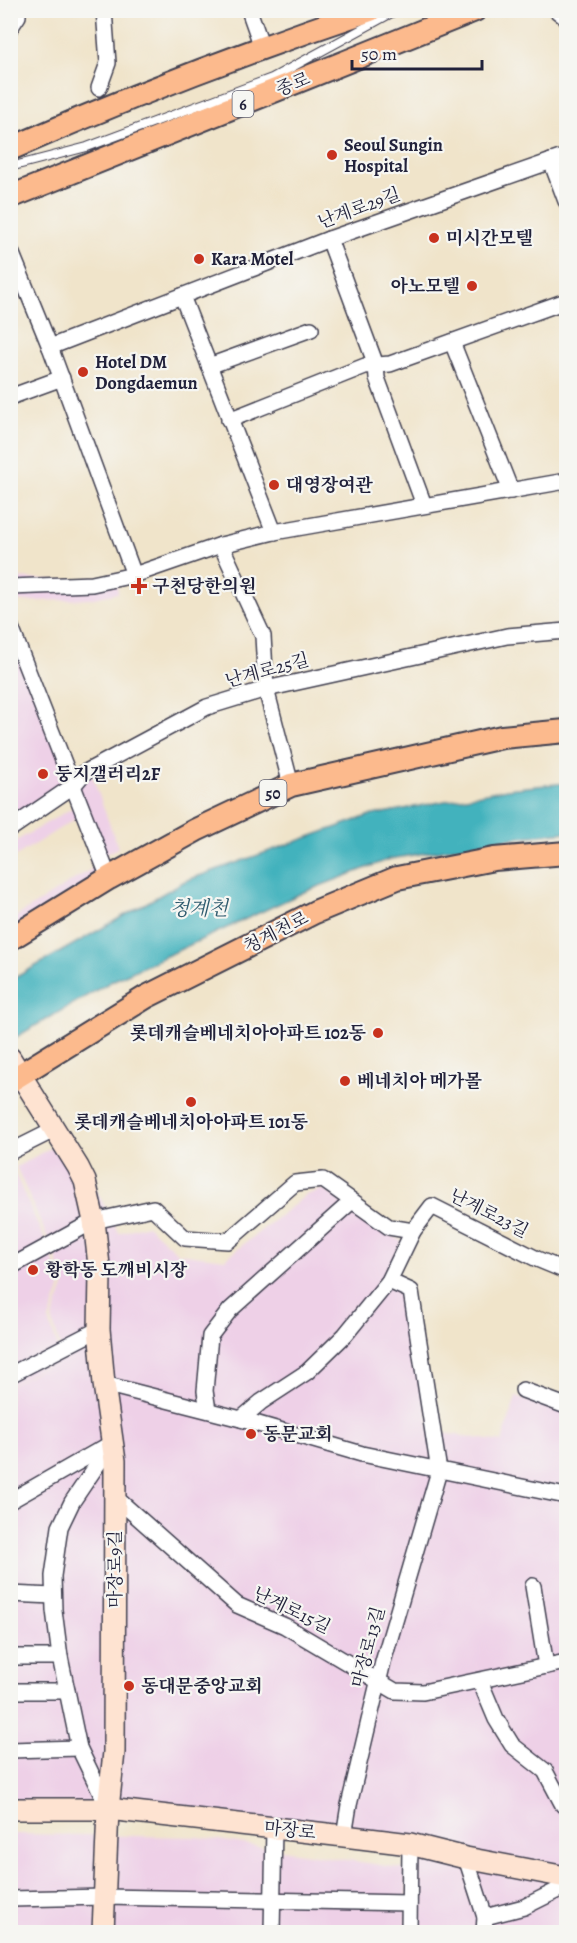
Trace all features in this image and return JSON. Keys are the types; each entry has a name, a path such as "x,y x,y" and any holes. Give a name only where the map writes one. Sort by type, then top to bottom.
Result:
{"main road":[{"path":"10,149 78,119 262,46 370,10"},
{"name":"종로","path":"10,197 475,10"},
{"name":"50","path":"10,939 109,878 196,830 291,785 502,737 567,731"},
{"name":"청계천로","path":"14,1069 146,997 315,912 397,878 494,859 567,853"}],"street":[{"path":"10,28 18,16 18,10"},
{"path":"99,88 108,63 104,10"},
{"path":"249,10 262,46"},
{"path":"556,10 567,18"},
{"name":"난계로29길","path":"51,347 329,239 567,156"},
{"path":"551,161 567,201"},
{"path":"329,239 376,365 377,378 424,506"},
{"path":"10,249 51,347 134,575"},
{"path":"182,296 274,531"},
{"path":"230,420 365,366 390,364 567,301"},
{"path":"209,366 311,329"},
{"path":"452,342 511,490"},
{"path":"10,397 62,378"},
{"path":"10,587 92,584 134,575 221,545 274,531 567,481"},
{"path":"221,545 263,636 266,689 291,785"},
{"path":"10,625 109,878"},
{"name":"난계로25길","path":"10,829 73,786 84,773 207,707 266,689 507,636 567,631"},
{"name":"마장로9길","path":"14,1069 85,1181 94,1221 100,1274 99,1329 115,1461 114,1752 108,1809 103,1932"},
{"path":"10,1152 54,1130"},
{"path":"10,1267 94,1221 153,1208 185,1238 228,1241 295,1183 323,1180 390,1227 413,1231 389,1281 345,1335 307,1372 261,1402 241,1419"},
{"path":"208,1410 205,1391 210,1336 230,1310 352,1201"},
{"name":"난계로23길","path":"413,1231 432,1206 567,1271"},
{"path":"389,1281 411,1291 439,1471"},
{"path":"10,1375 99,1329"},
{"path":"104,1384 208,1410 362,1454 567,1496"},
{"path":"523,1390 567,1406"},
{"path":"10,1501 112,1443"},
{"path":"108,1809 79,1748 60,1657 53,1576 60,1527 72,1502 112,1443"},
{"name":"마장로13길","path":"344,1836 349,1805 379,1681 439,1471"},
{"name":"난계로15길","path":"115,1497 237,1605 285,1626 395,1691 423,1692 567,1662"},
{"path":"533,1586 546,1666"},
{"path":"10,1594 53,1596"},
{"path":"10,1657 60,1657"},
{"path":"480,1681 496,1719 512,1745 545,1771 563,1805 567,1805"},
{"path":"10,1690 67,1691"},
{"path":"10,1750 79,1748"},
{"name":"마장로","path":"10,1809 108,1809 410,1844 466,1858 567,1877"},
{"path":"272,1932 274,1828"},
{"path":"409,1932 410,1844"},
{"path":"466,1858 485,1917 484,1932"},
{"path":"485,1917 524,1907 567,1886"},
{"path":"10,1899 105,1897 409,1903"}],"lane":[{"path":"10,167 87,147 272,78 397,10"},
{"path":"31,179 94,164"}],"shaded area":[{"path":"116,575 118,593 89,599 13,602 12,623 66,767 78,772 89,767 118,848 104,855 73,782 11,826 11,578 76,581"},
{"path":"79,804 83,814 11,859 11,844"},
{"path":"99,864 97,877 11,930 11,920"},
{"path":"68,1138 119,1233 147,1225 178,1253 225,1259 306,1195 323,1189 402,1242 380,1282 407,1293 430,1431 502,1442 516,1397 566,1411 566,1932 411,1932 408,1837 11,1805 10,1386 63,1357 52,1319 64,1287 56,1257 16,1167"},
{"name":"황학동 도깨비시장","path":"12,1167 51,1253 61,1287 49,1320 61,1357 11,1385 10,1168"},
{"path":"11,1834 198,1837 406,1869 407,1932 11,1932"}],"water":[{"name":"청계천","path":"566,783 566,832 514,838 390,859 304,892 112,981 11,1040 11,980 185,881 368,816 507,789"}],"place":[{"name":"Seoul Sungin Hospital","path":"332,155"},
{"name":"미시간모텔","path":"434,238"},
{"name":"Kara Motel","path":"199,259"},
{"name":"아노모텔","path":"472,286"},
{"name":"Hotel DM Dongdaemun","path":"83,372"},
{"name":"대영장여관","path":"274,485"},
{"name":"구천당한의원","path":"139,586"},
{"name":"둥지갤러리2F","path":"43,774"},
{"name":"롯데캐슬베네치아아파트 102동","path":"378,1033"},
{"name":"베네치아 메가몰","path":"345,1081"},
{"name":"롯데캐슬베네치아아파트 101동","path":"191,1102"},
{"name":"황학동 도깨비시장","path":"33,1270"},
{"name":"동문교회","path":"251,1434"},
{"name":"동대문중앙교회","path":"129,1686"}]}
